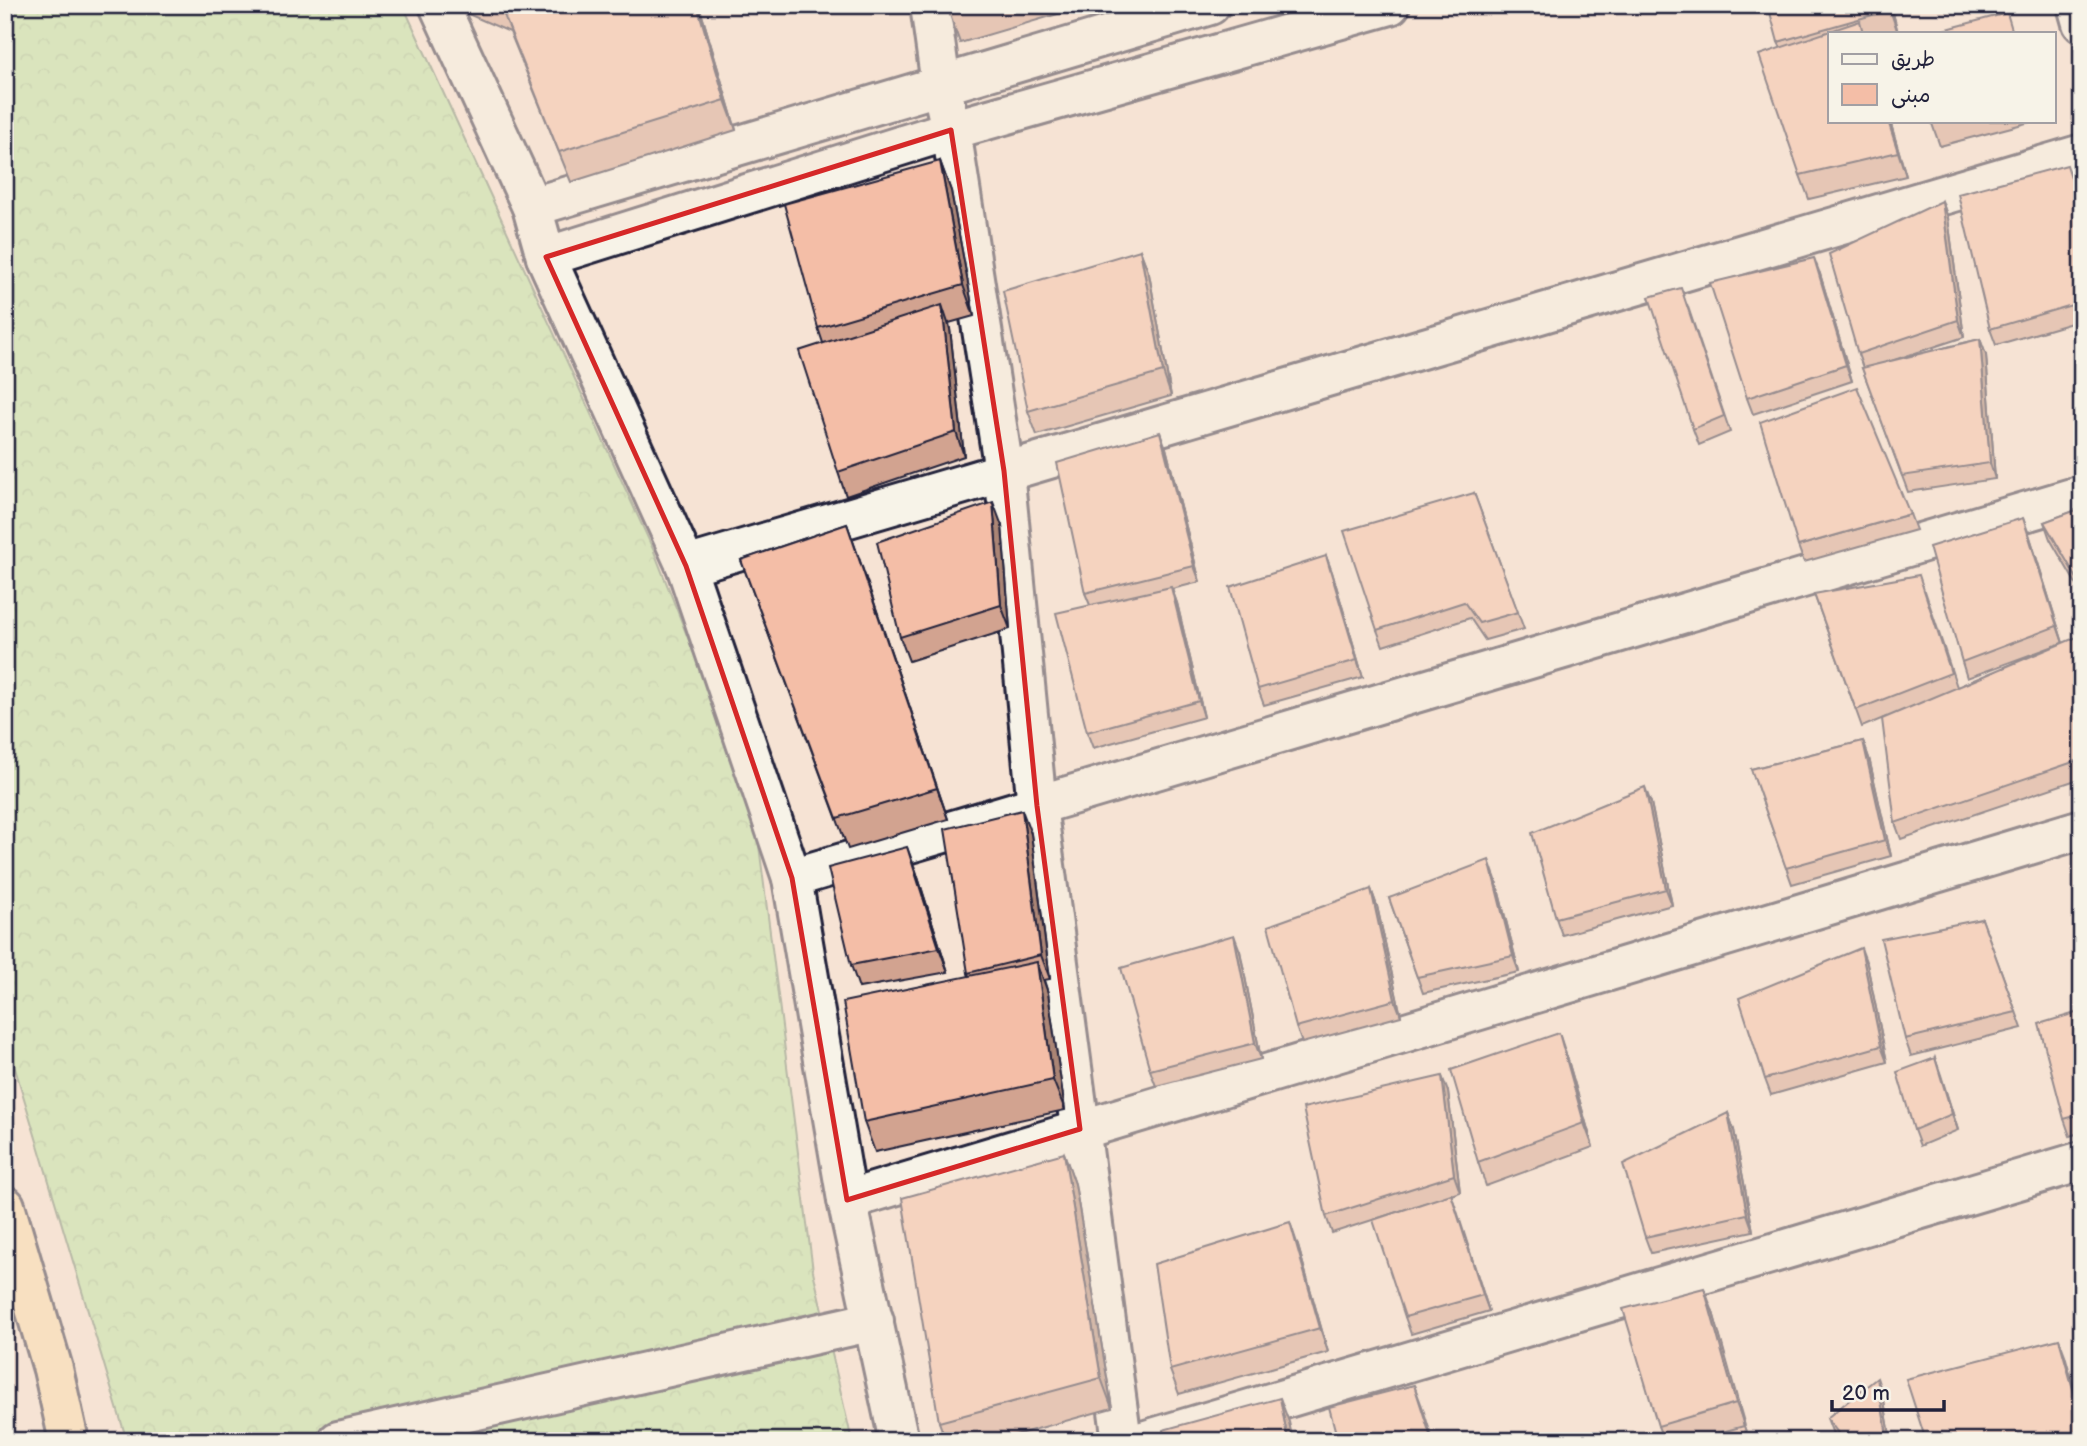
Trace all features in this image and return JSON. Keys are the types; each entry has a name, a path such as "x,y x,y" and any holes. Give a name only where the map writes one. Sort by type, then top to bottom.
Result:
{"highway":[{"path":"5,1206 53,1368 69,1441"}],"street":[{"path":"439,5 532,208 546,257 686,566 792,878 847,1200 899,1441"},
{"path":"930,5 1003,471 1037,806 1122,1441"},
{"path":"532,208 1210,5"},
{"path":"546,257 951,130 1390,5"},
{"path":"2077,5 2082,23"},
{"path":"686,566 2082,154"},
{"path":"792,878 2082,495"},
{"path":"847,1200 2082,829"},
{"path":"1143,1441 2082,1161"},
{"path":"338,1441 874,1321"}],"highlighted area":[{"path":"951,130 1004,471 1037,806 1080,1129 847,1200 792,878 686,566 546,257"}],"green space":[{"path":"5,5 403,5 653,549 754,806 813,1271 852,1441 127,1441 5,1035"}],"building":[{"path":"500,5 697,5 725,100 559,152"},
{"path":"948,5 971,5 949,12"},
{"path":"1768,5 1889,5 1890,10 1778,42"},
{"path":"2007,13 2013,32 1936,32"},
{"path":"1860,21 1863,32 1828,32 1828,122 1888,122 1898,152 1800,175 1759,55"},
{"path":"940,161 963,285 818,328 784,204"},
{"path":"2067,165 2082,211 2082,302 1990,329 1958,194"},
{"path":"1942,201 1958,320 1858,354 1829,254"},
{"path":"1140,250 1163,372 1028,411 1003,291"},
{"path":"1814,258 1846,365 1747,398 1710,283"},
{"path":"1681,288 1724,416 1693,429 1649,297"},
{"path":"942,305 956,432 838,472 799,351"},
{"path":"1980,339 1990,463 1902,476 1862,368"},
{"path":"1857,387 1910,514 1798,546 1760,422"},
{"path":"1160,432 1194,566 1085,593 1057,463"},
{"path":"1474,493 1518,612 1479,623 1464,602 1377,630 1344,531"},
{"path":"993,502 1001,605 900,637 877,542"},
{"path":"2082,508 2082,587 2044,522"},
{"path":"2023,518 2057,626 1962,662 1929,547"},
{"path":"847,524 937,788 837,818 741,560"},
{"path":"1326,556 1357,660 1258,689 1230,587"},
{"path":"1919,575 1951,673 1856,710 1814,594"},
{"path":"1171,587 1199,701 1087,732 1056,613"},
{"path":"2077,637 2082,659 2082,759 1895,823 1882,719"},
{"path":"1863,741 1885,840 1786,868 1751,769"},
{"path":"1645,787 1666,889 1556,918 1532,833"},
{"path":"1022,810 1041,955 968,973 945,829"},
{"path":"907,847 939,948 851,965 828,868"},
{"path":"1489,860 1513,956 1417,977 1389,898"},
{"path":"1371,889 1395,1000 1296,1027 1268,926"},
{"path":"1982,919 2016,1012 1905,1039 1881,939"},
{"path":"1234,935 1255,1043 1150,1070 1121,968"},
{"path":"1861,948 1881,1046 1765,1079 1739,998"},
{"path":"1037,962 1053,1080 864,1122 843,1002"},
{"path":"2082,1011 2082,1114 2064,1119 2039,1024"},
{"path":"1559,1033 1584,1123 1478,1162 1451,1070"},
{"path":"1935,1058 1952,1114 1914,1130 1897,1072"},
{"path":"1442,1076 1454,1175 1326,1216 1303,1108"},
{"path":"1728,1113 1747,1214 1645,1237 1623,1164"},
{"path":"1064,1153 1101,1378 939,1422 902,1198"},
{"path":"1451,1194 1483,1295 1405,1317 1373,1220"},
{"path":"1290,1222 1320,1328 1170,1370 1154,1264"},
{"path":"1704,1288 1736,1403 1658,1426 1623,1309"},
{"path":"2059,1339 2082,1421 2082,1441 1926,1441 1906,1379"},
{"path":"1877,1378 1888,1441 1844,1441 1827,1418"},
{"path":"1414,1385 1432,1441 1338,1441 1329,1407"},
{"path":"1280,1398 1288,1441 1164,1441 1163,1430"},
{"path":"1744,1426 1749,1441 1689,1441"}]}
